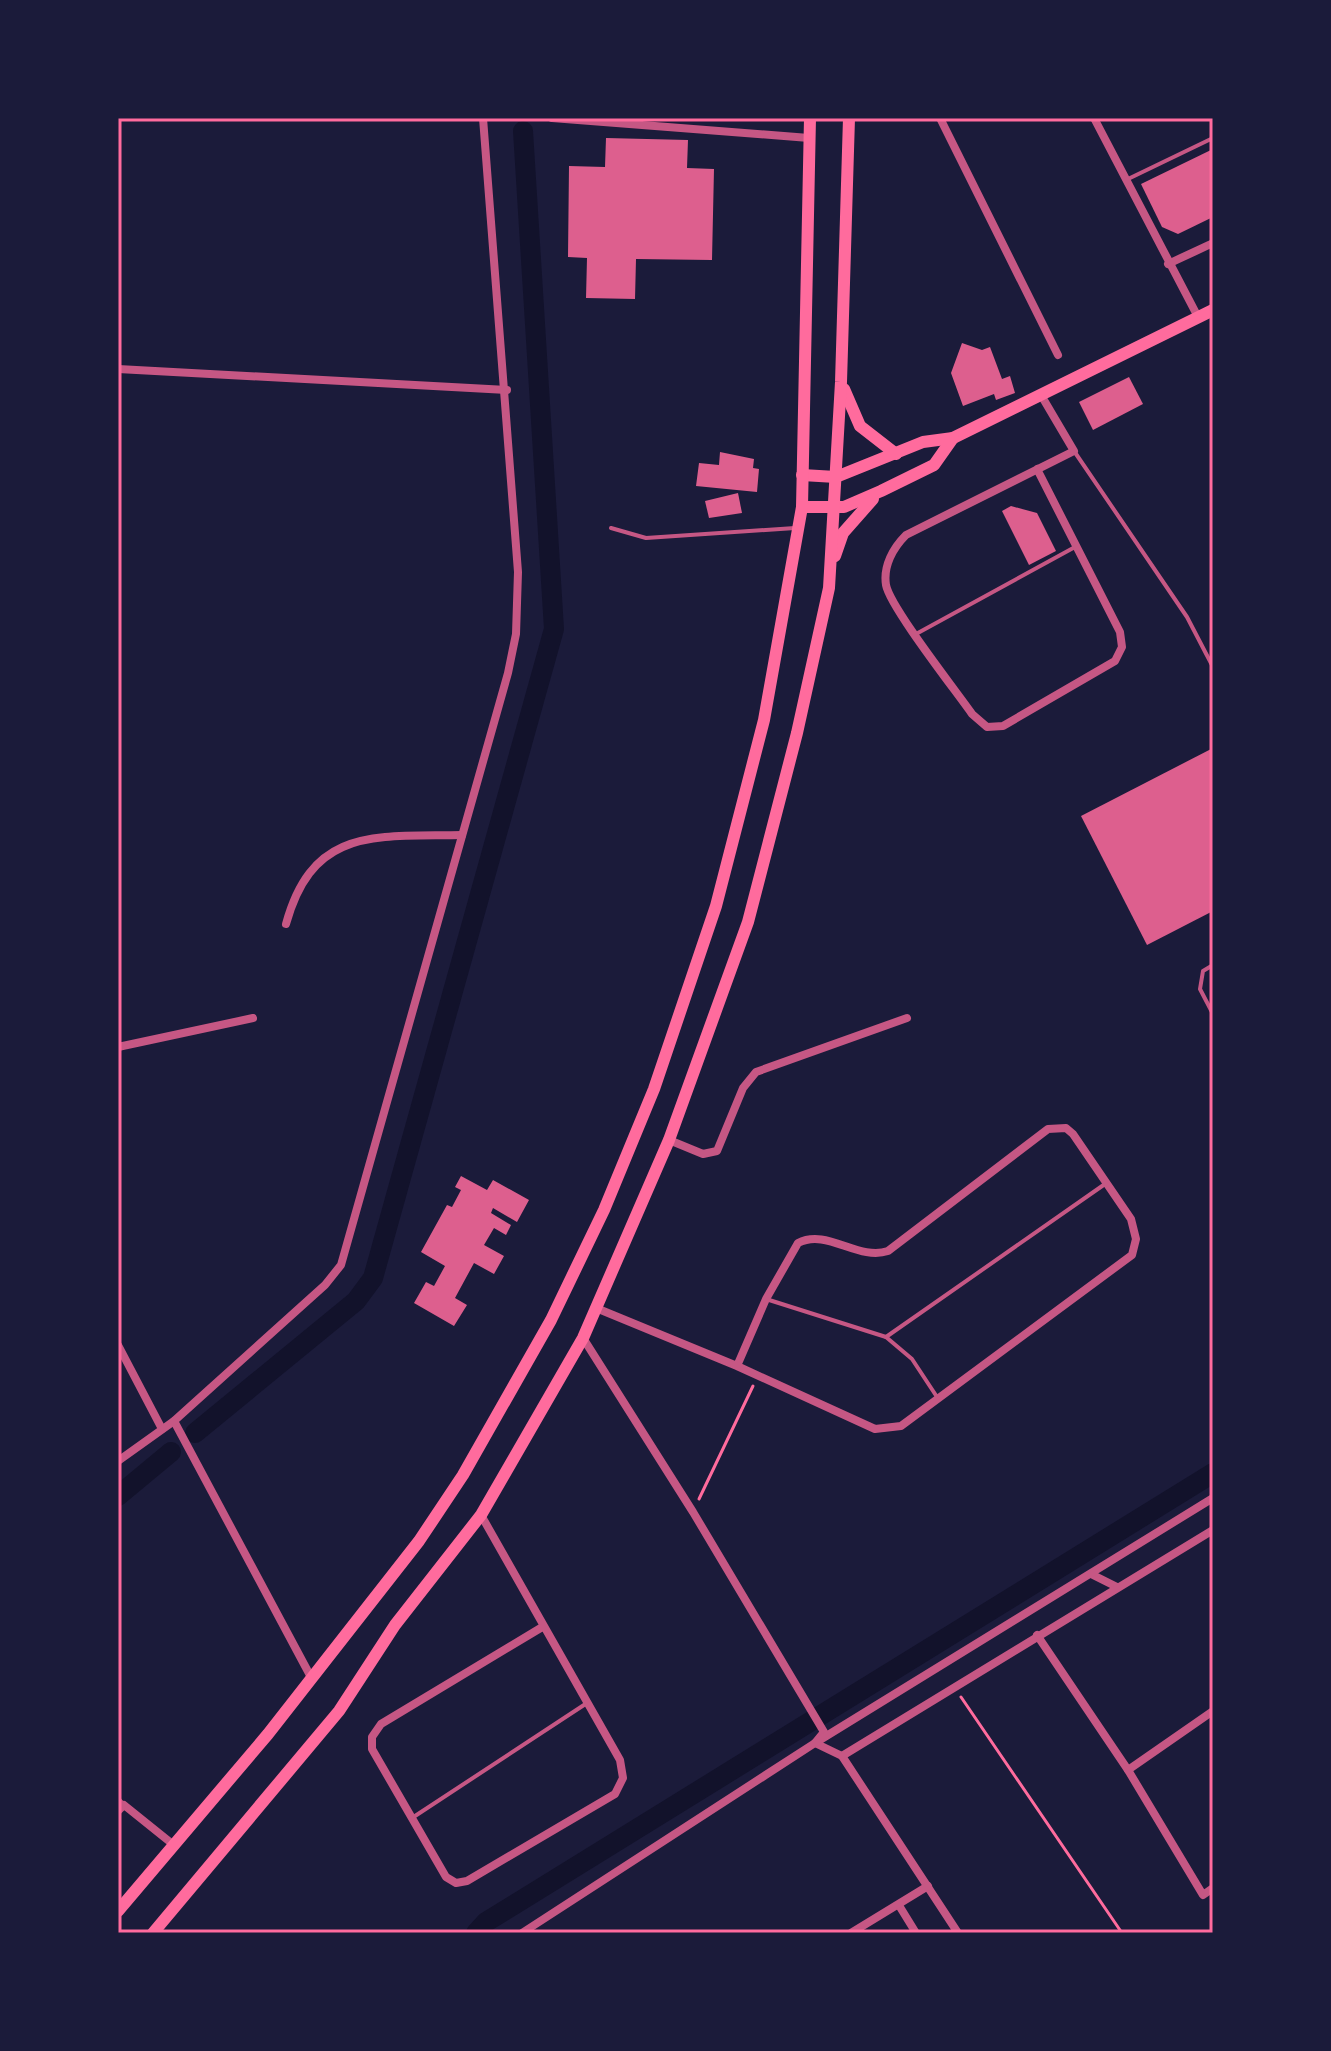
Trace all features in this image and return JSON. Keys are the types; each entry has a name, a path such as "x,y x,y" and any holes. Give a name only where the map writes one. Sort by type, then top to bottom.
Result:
{"main road":[{"path":"118,1911 312,1679 419,1541 463,1475 551,1320 604,1210 654,1089 716,906 764,720 802,507 810,118"},
{"path":"829,588 841,382 849,118"},
{"path":"802,475 836,477 923,442 953,438 1213,310"},
{"path":"841,382 860,426 896,454"},
{"path":"802,507 834,508 881,491 934,465 953,438"},
{"path":"153,1933 339,1711 395,1625 481,1515 583,1338 669,1140 748,922 797,733 833,560 843,533 860,510 881,491"}],"street":[{"path":"118,1461 174,1421 325,1285 341,1265 508,673 516,634 518,572 507,390 483,118"},
{"path":"552,118 809,138"},
{"path":"940,118 1058,355"},
{"path":"1094,118 1198,317"},
{"path":"1168,264 1213,243"},
{"path":"118,369 507,390"},
{"path":"1037,469 1120,632 1122,647 1115,661 1003,726 987,727 972,714 886,585 889,561 906,535 1037,469 1074,451 1041,395"},
{"path":"286,924 295,892 317,861 333,851 360,840 462,835"},
{"path":"118,1047 253,1018"},
{"path":"669,1140 703,1154 717,1151 743,1088 756,1072 907,1018"},
{"path":"596,1308 737,1366 875,1429 901,1426 1132,1255 1136,1239 1131,1219 1071,1132 1060,1127 1048,1129 888,1251 871,1253 813,1239 798,1243 766,1299 737,1366"},
{"path":"583,1338 693,1512 824,1732 815,1743"},
{"path":"118,1345 162,1429"},
{"path":"174,1421 312,1679"},
{"path":"522,1933 815,1743 1213,1498"},
{"path":"481,1515 544,1626 587,1703 620,1760 623,1778 615,1794 467,1881 456,1883 446,1877 372,1749 372,1737 381,1724 544,1626"},
{"path":"842,1756 1213,1530"},
{"path":"1091,1574 1117,1587"},
{"path":"1037,1635 1128,1770 1203,1895 1213,1888"},
{"path":"1128,1770 1213,1711"},
{"path":"815,1743 842,1756 958,1933"},
{"path":"120,1805 175,1846"},
{"path":"851,1933 900,1907 928,1886"},
{"path":"900,1907 916,1933"}],"lane":[{"path":"1126,180 1213,138"},
{"path":"1074,451 1187,617 1213,667"},
{"path":"611,528 646,538 797,528"},
{"path":"916,634 1077,546"},
{"path":"1213,965 1203,971 1200,982 1213,1014"},
{"path":"886,1337 1107,1183"},
{"path":"766,1299 886,1337 912,1359 938,1398"},
{"path":"412,1818 587,1703"}],"path":[{"path":"693,1512 757,1375"},
{"path":"954,1687 1122,1933"}],"building":[{"path":"606,138 688,140 687,168 714,169 712,260 636,259 635,299 586,298 587,258 568,257 569,166 605,167"},
{"path":"1213,149 1213,217 1178,234 1162,227 1141,184"},
{"path":"962,343 982,350 990,347 1002,379 1010,376 1015,393 996,400 994,394 963,406 951,373"},
{"path":"1129,377 1143,404 1093,430 1079,402"},
{"path":"720,452 754,459 753,468 759,469 757,492 696,486 699,463 719,465"},
{"path":"738,493 742,513 709,518 705,501"},
{"path":"1011,506 1037,513 1056,551 1029,565 1002,511"},
{"path":"1213,748 1213,911 1147,945 1081,816"},
{"path":"461,1176 487,1190 493,1180 529,1200 517,1222 493,1208 491,1213 511,1225 506,1235 494,1228 484,1245 504,1256 494,1274 474,1263 455,1298 467,1305 454,1326 414,1303 426,1282 434,1286 445,1266 421,1252 447,1205 452,1207 461,1190 455,1187"}],"waterway":[{"path":"195,1433 356,1301 373,1278 554,629 523,131"},
{"path":"118,1496 171,1452"},
{"path":"476,1933 486,1922 1213,1473"}]}
